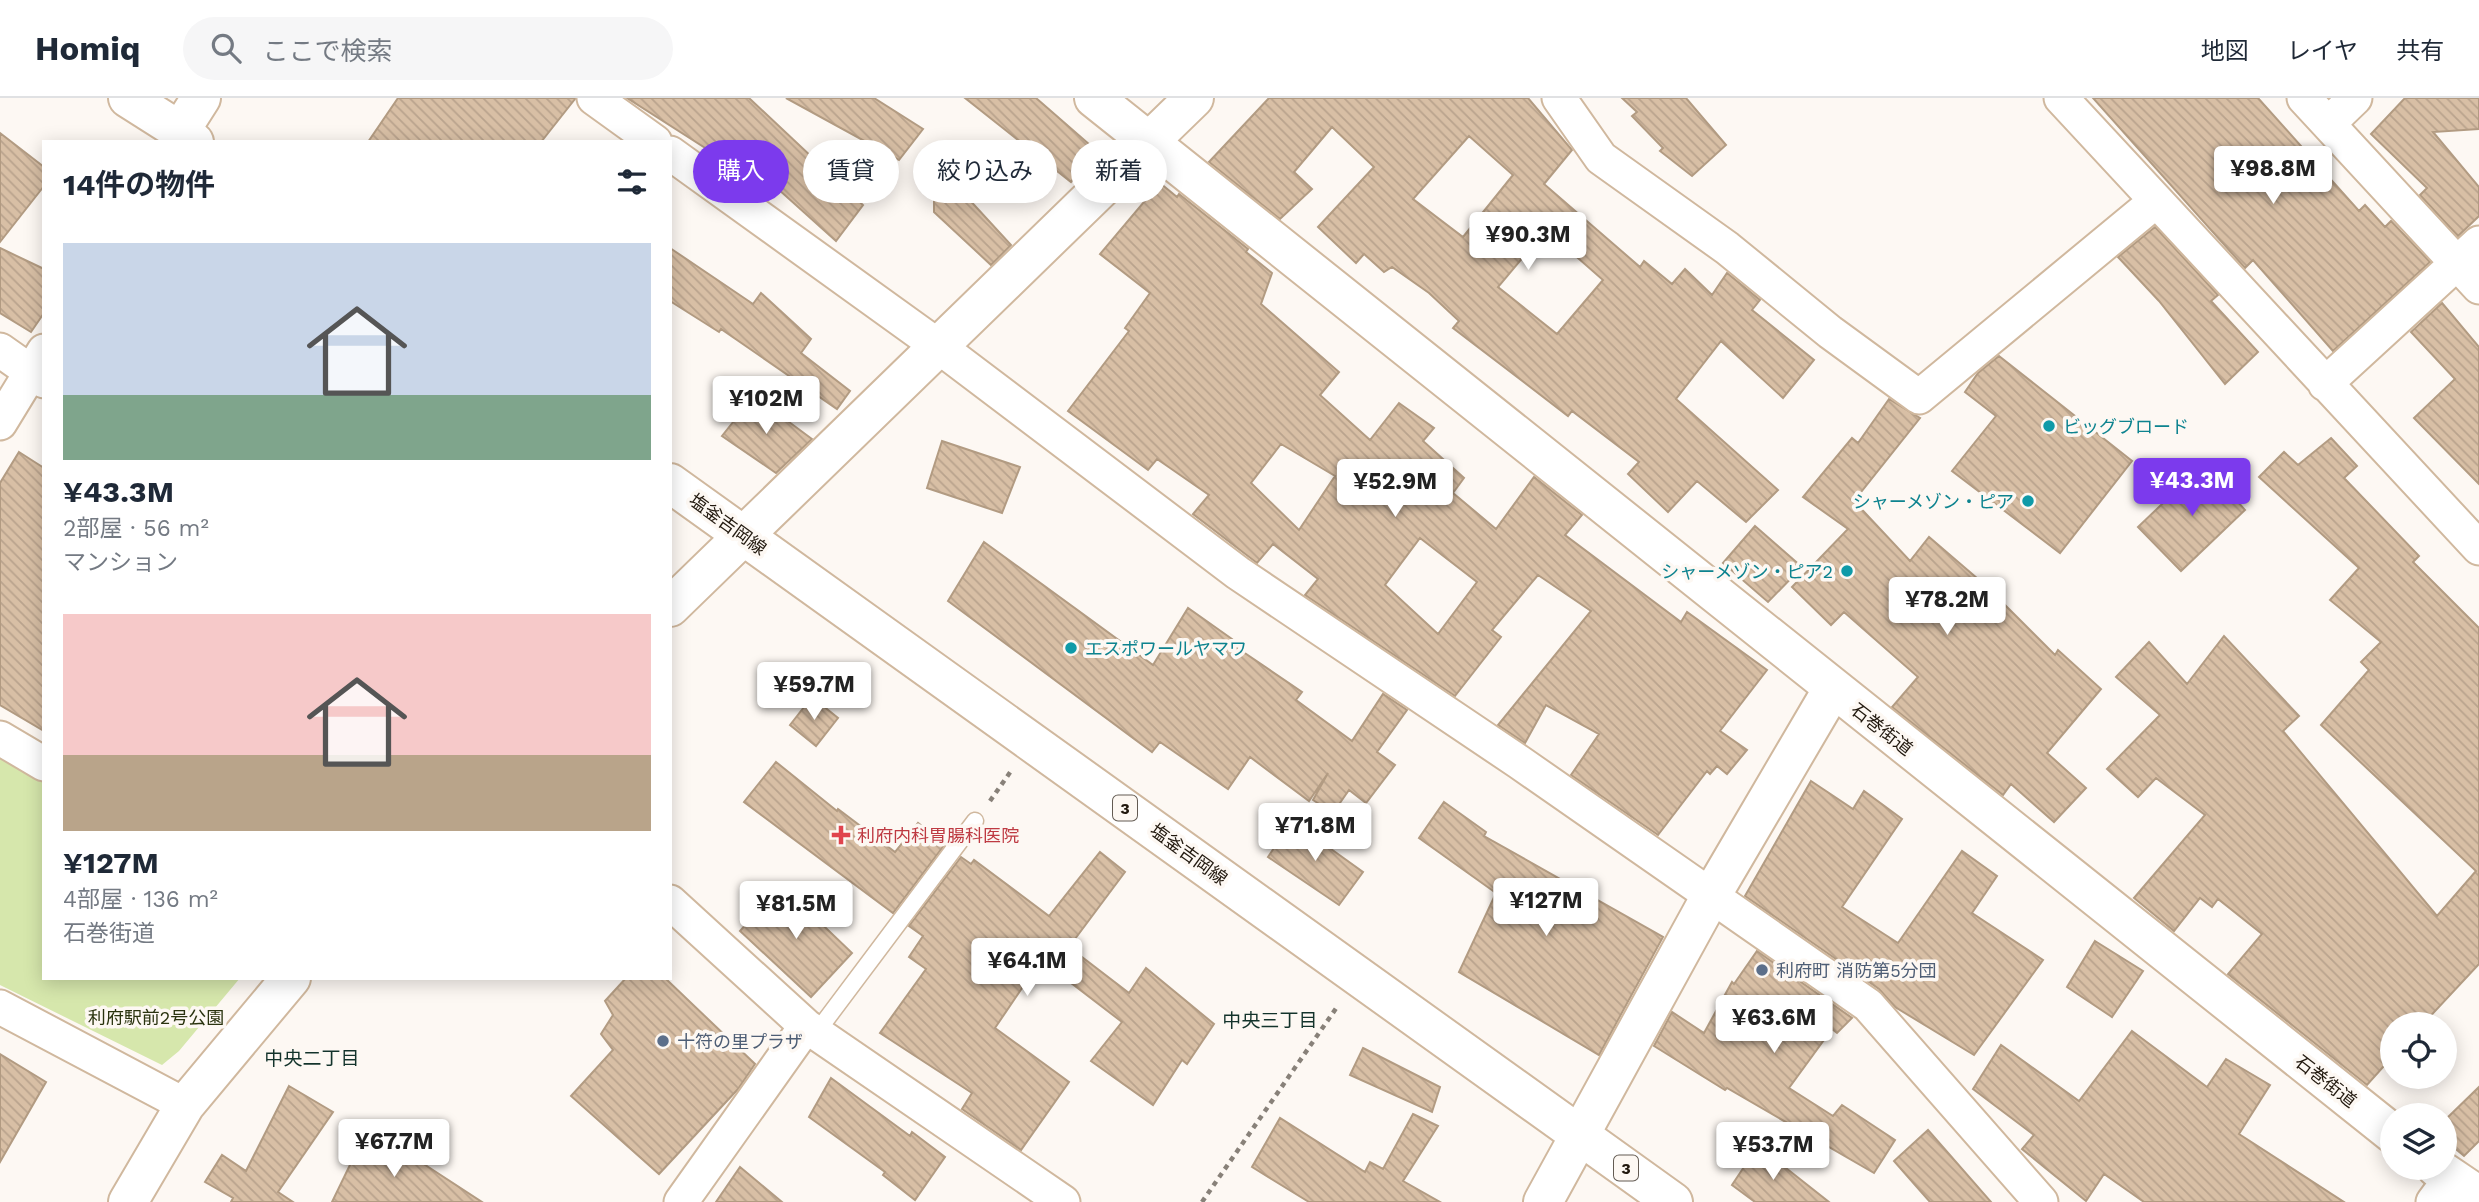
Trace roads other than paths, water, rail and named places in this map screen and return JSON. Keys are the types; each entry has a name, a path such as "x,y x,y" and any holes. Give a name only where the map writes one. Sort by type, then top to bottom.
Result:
{"street":[{"path":"128,98 183,138 201,98"},
{"path":"594,98 652,140"},
{"path":"1094,98 1146,140"},
{"path":"1151,140 1194,98"},
{"path":"1559,98 1601,158 1727,248 1830,332 1919,397 2156,201"},
{"path":"2062,98 2479,548"},
{"path":"2304,98 2328,124 2468,253 2479,287"},
{"path":"2328,124 2355,98"},
{"path":"672,154 938,346 1238,573 1868,1005 2040,1202"},
{"path":"1167,156 1507,425 1832,690"},
{"path":"672,605 1086,203"},
{"path":"2325,384 2468,253"},
{"path":"0,350 40,368 0,423"},
{"name":"塩釜吉岡線","path":"672,484 1673,1202"},
{"name":"石巻街道","path":"1543,1202 1711,896 1832,690 2380,1124"},
{"path":"0,738 42,763"},
{"path":"672,904 811,1030 1063,1202"},
{"path":"128,1202 184,1105 289,980"},
{"path":"0,1007 184,1105"},
{"path":"681,1202 811,1030"}],"lane":[{"path":"811,1030 975,821"}],"place":[{"name":"ビッグブロード","path":"2049,426"},
{"name":"シャーメゾン・ピア","path":"2028,501"},
{"name":"シャーメゾン・ピア2","path":"1847,571"},
{"name":"エスポワールヤマワ","path":"1071,648"},
{"name":"利府内科胃腸科医院","path":"841,835"},
{"name":"利府町 消防第5分団","path":"1762,970"},
{"name":"十符の里プラザ","path":"663,1041"}],"district":[{"name":"中央三丁目","path":"1270,1020"},
{"name":"中央二丁目","path":"312,1058"}],"park label":[{"name":"利府駅前2号公園","path":"156,1017"}]}
